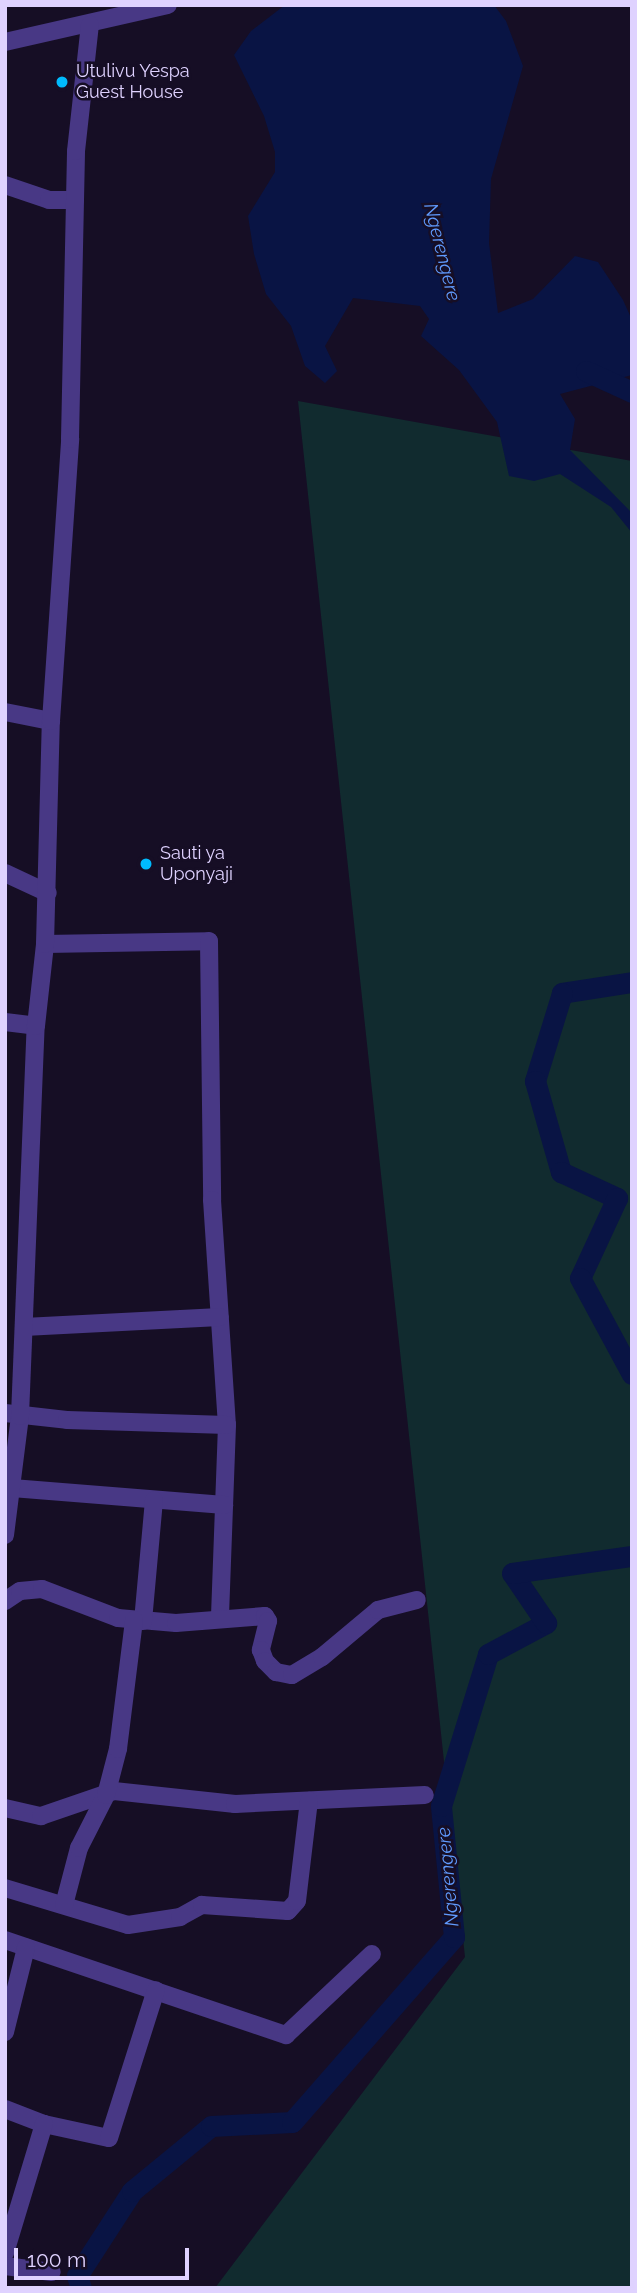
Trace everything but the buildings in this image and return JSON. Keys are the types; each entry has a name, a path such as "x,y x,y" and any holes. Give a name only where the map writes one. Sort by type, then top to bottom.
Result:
{"street":[{"path":"5,42 90,25 168,5"},
{"path":"5,1535 12,1488 13,1414 24,1327 14,1265 45,944 51,721 70,439 75,200 90,25"},
{"path":"5,185 49,200 75,200"},
{"path":"5,712 51,721"},
{"path":"5,873 48,892"},
{"path":"45,944 209,941 212,1200 228,1425 220,1618"},
{"path":"5,1021 36,1026"},
{"path":"24,1327 220,1317"},
{"path":"13,1414 228,1425"},
{"path":"12,1488 224,1505"},
{"path":"64,1905 79,1848 106,1795 118,1749 139,1620 153,1500"},
{"path":"5,1601 20,1591 42,1589 139,1620 265,1616 268,1621 261,1650 265,1661 276,1672 292,1675 383,1607 417,1600"},
{"path":"5,1808 41,1816 114,1791 235,1804 425,1796"},
{"path":"5,1888 128,1924 180,1917 202,1905 288,1911 297,1901 309,1801"},
{"path":"5,1940 286,2035 372,1954"},
{"path":"5,2032 26,1948"},
{"path":"5,2109 44,2124 104,2138 112,2135 156,1990"},
{"path":"5,2253 44,2124"},
{"path":"5,2266 52,2272"}],"green space":[{"path":"298,401 632,461 632,2288 215,2288 465,1957"}],"water":[{"path":"285,5 494,5 506,21 523,66 491,179 489,243 498,313 533,299 575,256 598,262 623,300 632,320 632,375 560,394 575,419 570,450 630,511 632,533 611,507 560,474 534,481 509,476 497,422 459,370 421,336 429,319 420,306 353,298 325,346 337,371 325,383 305,366 291,326 266,294 254,254 248,216 275,172 275,152 264,116 234,55 251,31"}],"waterway":[{"name":"Ngerengere","path":"586,371 632,392"},
{"name":"Ngerengere","path":"632,982 562,993 535,1081 561,1172 617,1198 580,1278 632,1374"},
{"name":"Ngerengere","path":"81,2288 77,2276 132,2191 211,2126 292,2122 454,1937 441,1806 488,1654 546,1623 512,1573 632,1556"}],"place":[{"name":"Utulivu Yespa Guest House","path":"62,82"},
{"name":"Sauti ya Uponyaji","path":"146,864"}]}
